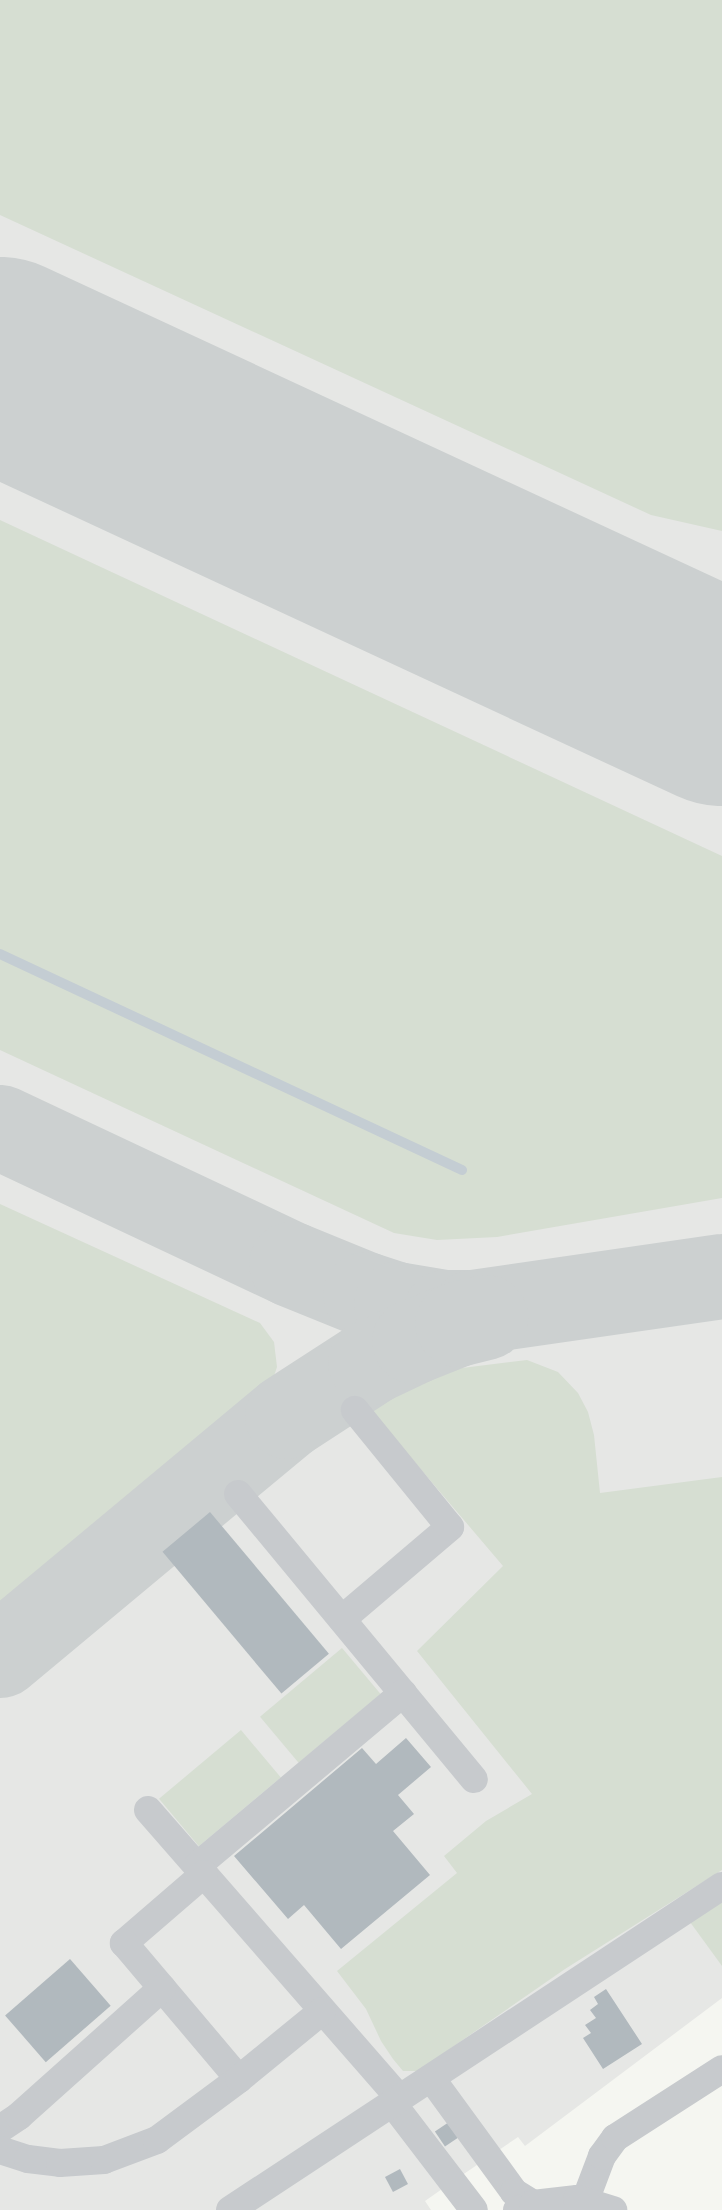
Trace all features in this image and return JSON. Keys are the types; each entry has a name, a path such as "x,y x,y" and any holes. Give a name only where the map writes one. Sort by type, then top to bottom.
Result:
{"street":[{"path":"342,1618 450,1528 356,1410"},
{"path":"238,1494 474,1778"},
{"path":"238,2079 124,1943 200,1870 403,1693"},
{"path":"148,1810 322,2011 396,2102 474,2210"},
{"path":"230,2210 722,1886"},
{"path":"0,2129 19,2116 162,1988"},
{"path":"0,2150 28,2159 60,2163 104,2160 157,2140 238,2079 322,2011"},
{"path":"586,2201 602,2156 615,2138 722,2069"},
{"path":"431,2078 525,2207 577,2199 613,2210"}],"shaded area":[{"path":"0,0 722,0 722,1998 525,2146 518,2137 425,2201 431,2210 0,2210"},
{"path":"0,0 722,0 722,531 651,515 0,215"},
{"path":"0,520 722,856 722,1198 497,1237 437,1240 394,1233 0,1050"},
{"path":"0,1204 260,1323 274,1342 277,1367 268,1394 0,1621"},
{"path":"527,1360 558,1372 578,1393 588,1412 594,1435 600,1493 722,1477 722,1870 565,1969 418,2071 403,2071 381,2041 366,2009 337,1971 457,1873 444,1856 486,1821 532,1794 417,1651 503,1566 367,1406 390,1389 419,1378 454,1369"},
{"path":"342,1648 381,1694 299,1763 260,1717"},
{"path":"241,1730 281,1777 199,1846 159,1799"},
{"path":"722,1900 722,1966 690,1922"}],"building":[{"path":"210,1512 329,1654 281,1694 163,1552"},
{"path":"406,1738 431,1767 398,1795 414,1814 393,1831 430,1875 341,1949 304,1905 288,1919 234,1856 362,1748 376,1764"},
{"path":"70,1959 111,2006 46,2062 5,2015"},
{"path":"606,1989 642,2044 603,2069 583,2038 591,2033 585,2025 596,2018 590,2010 598,2004 594,1997"},
{"path":"449,2122 459,2137 445,2146 435,2132"},
{"path":"400,2169 408,2184 393,2192 385,2177"}],"waterway":[{"path":"0,954 462,1170"}],"taxiway":[{"path":"0,1127 291,1264 365,1294 396,1304 445,1312 472,1312 722,1276"},
{"path":"0,1655 287,1416 370,1362 414,1341 457,1324 485,1317"}],"runway":[{"path":"0,364 722,699"}]}
